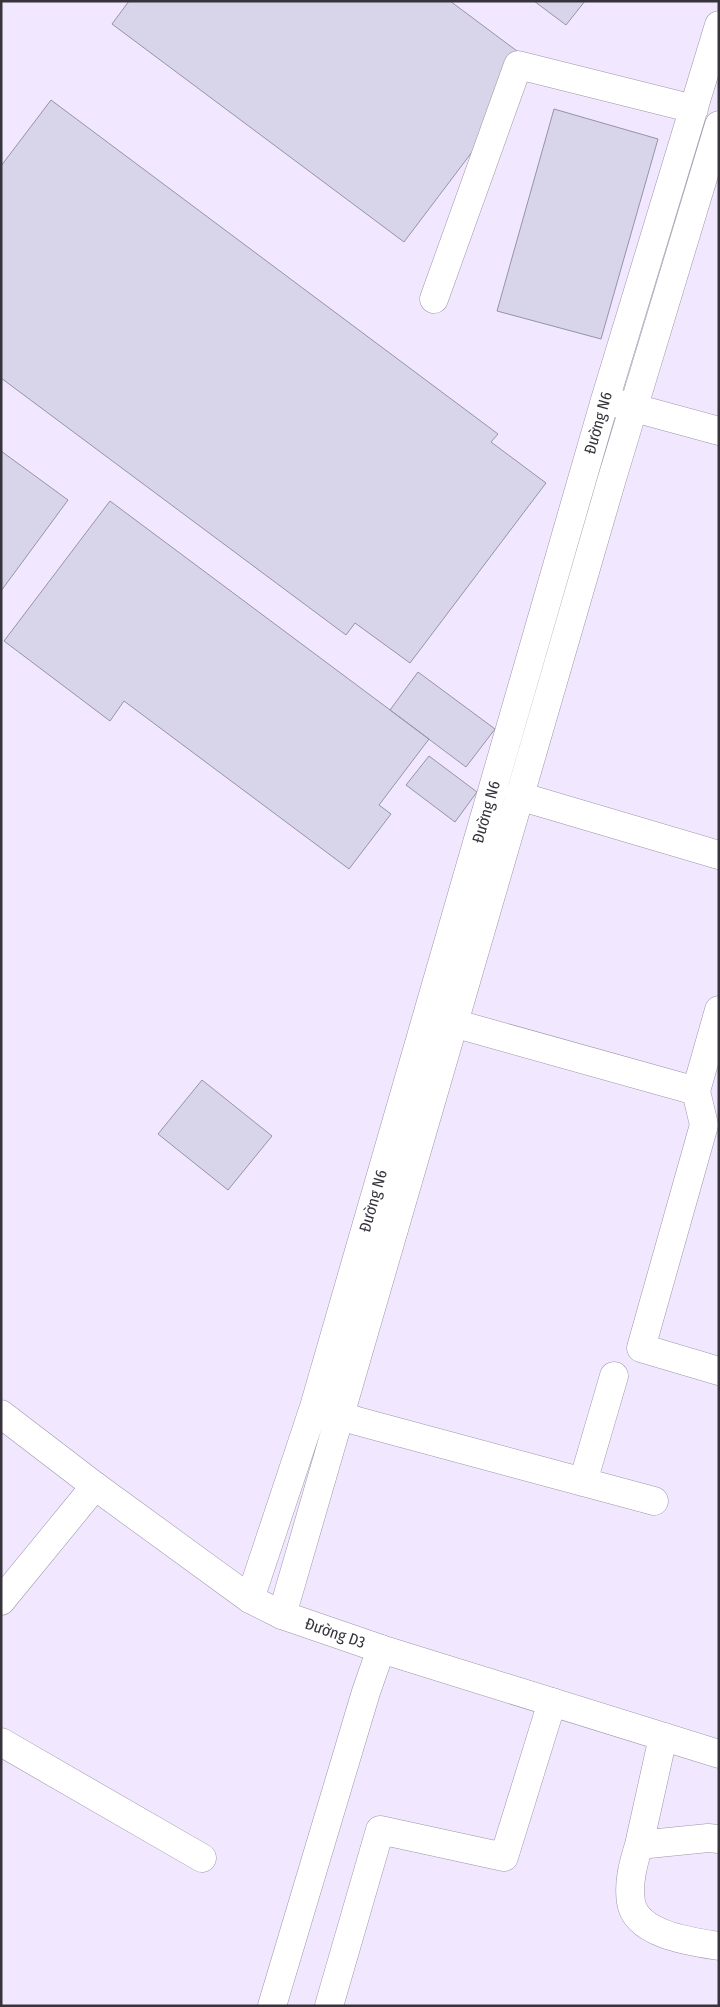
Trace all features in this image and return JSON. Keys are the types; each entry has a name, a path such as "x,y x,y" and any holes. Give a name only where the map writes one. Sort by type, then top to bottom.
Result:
{"street":[{"name":"Đường N6","path":"250,1599 314,1407 605,400 719,25"},
{"path":"434,299 518,65 694,109"},
{"name":"Đường N6","path":"282,1615 519,796 719,125"},
{"path":"605,400 719,432"},
{"path":"519,796 719,855"},
{"path":"719,1010 696,1091 704,1125 641,1348 719,1370"},
{"path":"427,1016 696,1091"},
{"path":"583,1482 614,1376"},
{"path":"314,1407 654,1501"},
{"name":"Đường D3","path":"1,1414 95,1486 250,1599 282,1615 381,1649 719,1754"},
{"path":"1,1600 95,1486"},
{"path":"272,2006 366,1692 381,1649"},
{"path":"329,2006 380,1830 504,1857 552,1702"},
{"path":"663,1738 639,1846 631,1873 631,1904 642,1923 664,1934 719,1946"},
{"path":"1,1742 202,1858"},
{"path":"639,1846 708,1838 719,1839"}],"shaded area":[{"path":"1,1 719,1 719,2006 1,2006"}],"building":[{"path":"129,1 450,1 537,66 404,242 112,24"},
{"path":"534,1 585,1 566,25"},
{"path":"51,100 498,434 491,442 546,483 410,663 355,623 346,635 1,378 1,166"},
{"path":"554,109 658,139 601,339 497,311"},
{"path":"1,451 68,500 1,591"},
{"path":"110,501 429,739 379,805 391,814 349,869 124,701 110,721 4,641"},
{"path":"418,672 495,729 466,767 390,710"},
{"path":"429,756 477,792 455,822 406,785"},
{"path":"202,1080 272,1136 228,1190 158,1134"}]}
